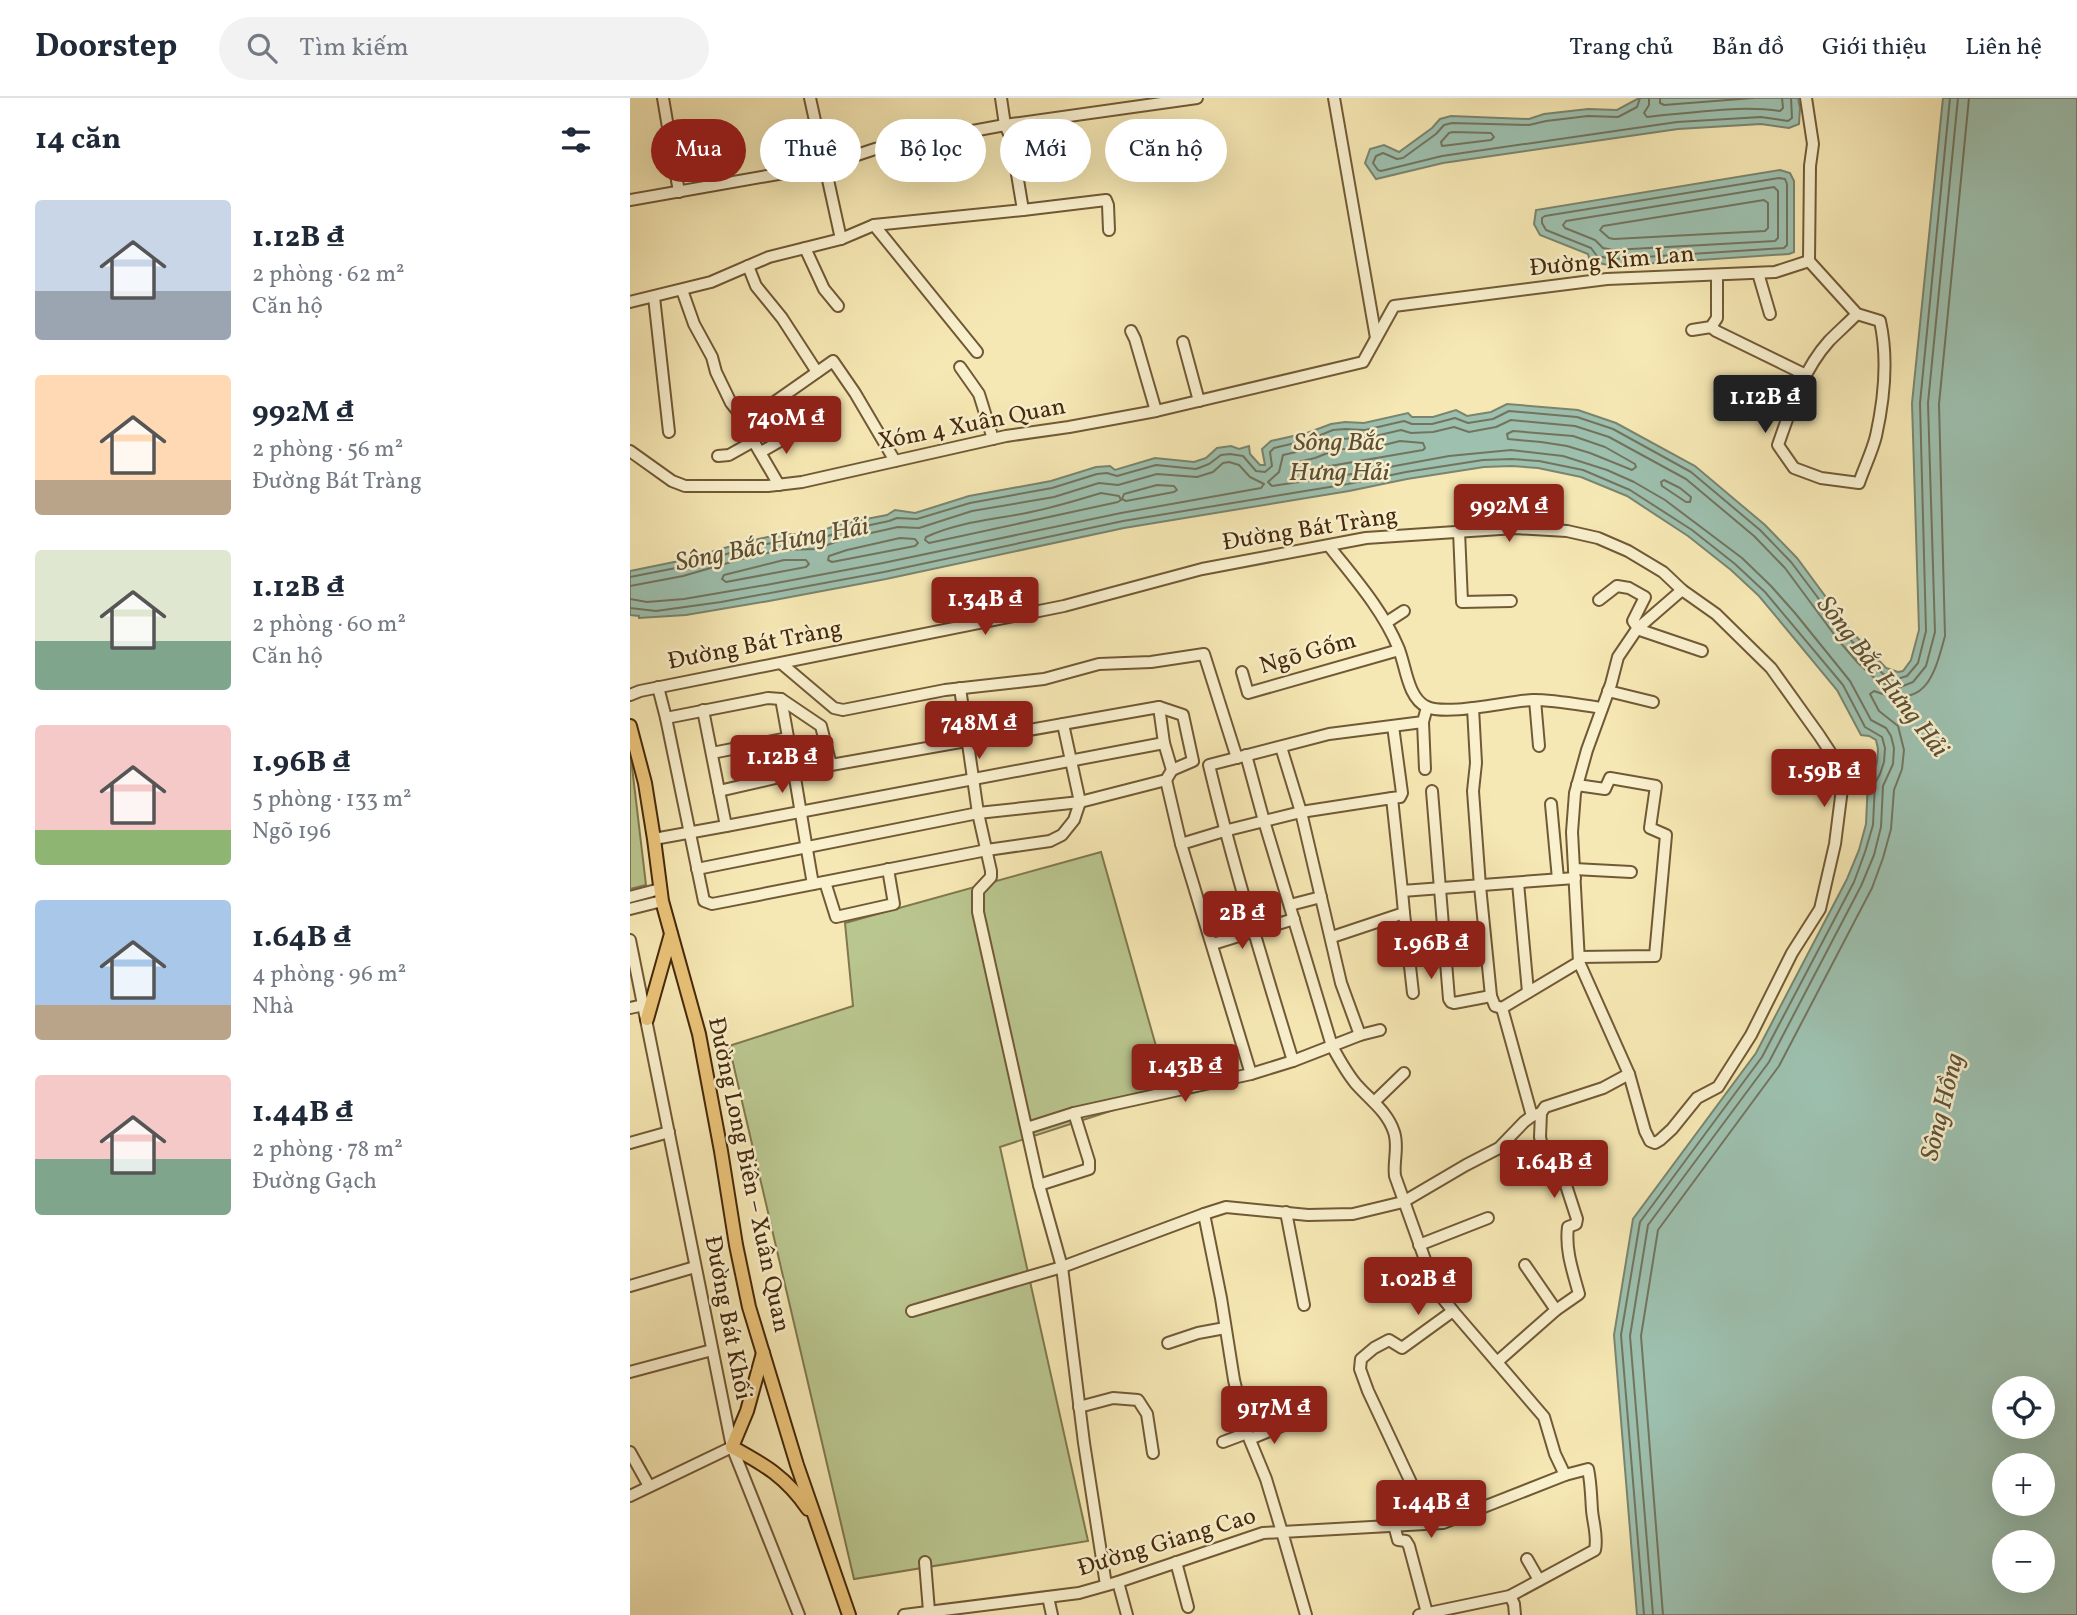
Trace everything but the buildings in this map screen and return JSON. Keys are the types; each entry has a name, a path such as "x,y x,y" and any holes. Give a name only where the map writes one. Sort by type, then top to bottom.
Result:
{"main road":[{"name":"Đường Long Biên – Xuân Quan","path":"630,726 645,783 661,895 699,1034 749,1307 797,1465 849,1615"},
{"path":"647,1019 671,934"},
{"path":"763,1353 747,1411 732,1447 765,1465 794,1490 818,1525"}],"street":[{"path":"663,98 679,192"},
{"path":"810,98 814,119"},
{"path":"1001,98 1004,119"},
{"path":"1048,119 1197,98"},
{"path":"1334,98 1376,338"},
{"path":"1806,98 1813,144 1810,166 1809,261 1857,314 1881,321 1885,344 1884,378 1876,436 1859,483 1821,478 1794,468 1778,445 1806,375 1828,342 1857,314"},
{"path":"861,154 1000,126"},
{"path":"630,200 760,177"},
{"path":"828,182 841,239"},
{"path":"1018,182 1023,210"},
{"path":"630,302 711,282 769,257 841,239 874,225 1106,200 1109,230"},
{"path":"874,225 977,352"},
{"path":"805,248 824,289 838,306"},
{"name":"Đường Kim Lan","path":"1370,307 1606,279 1775,272 1809,261"},
{"path":"748,266 756,286 782,318 817,372"},
{"path":"1758,273 1770,314"},
{"path":"1692,330 1711,327 1717,318 1717,275"},
{"path":"682,290 694,324 712,357 731,403 746,422 748,432 779,485"},
{"path":"654,297 669,432"},
{"path":"1376,338 1394,306"},
{"path":"1711,327 1806,375"},
{"path":"1131,331 1156,411"},
{"name":"Xóm 4 Xuân Quan","path":"630,451 672,481 685,486 779,485 993,439 1156,411 1288,381 1363,362 1376,338"},
{"path":"1183,342 1199,401"},
{"path":"746,422 833,361 895,461"},
{"path":"960,367 979,394 993,439"},
{"path":"761,452 794,433"},
{"path":"718,456 729,455 754,441"},
{"name":"Đường Bát Tràng","path":"630,695 658,687 1064,606 1202,569 1366,538 1515,528 1567,531 1598,538 1663,572 1682,590 1716,614 1771,668 1844,772 1835,844 1820,909 1792,953 1751,1035 1718,1087 1697,1098 1672,1129 1655,1143 1650,1141 1645,1130 1629,1074"},
{"path":"1458,531 1457,602 1511,601"},
{"path":"1329,546 1387,622 1415,698 1427,707 1473,708 1535,700 1602,708"},
{"path":"1599,600 1617,586 1629,588 1645,597 1633,621 1637,629 1702,651"},
{"path":"912,1311 1062,1267 1226,1206 1308,1215 1353,1214 1403,1202 1499,1148 1545,1107 1602,1088 1629,1074 1579,959 1572,832 1577,785 1618,657 1637,629 1682,590"},
{"path":"1387,622 1404,611"},
{"name":"Ngõ Gốm","path":"1242,672 1248,693 1399,650"},
{"path":"782,664 837,709 960,688 1044,679 1099,664 1151,662 1204,654 1264,821 1332,1046 1358,1086 1386,1115 1395,1133 1397,1148 1394,1167 1403,1202 1433,1282 1452,1311 1544,1417 1555,1454 1565,1475"},
{"path":"658,687 704,901 712,904 987,850 1050,841 1058,837 1074,820 1080,802 1063,724"},
{"path":"960,688 978,813 991,871 990,877 978,891 978,912 1039,1185 1062,1267 1079,1407 1112,1584 1127,1615"},
{"path":"1608,691 1653,702"},
{"path":"666,718 768,698 781,699 821,726 831,765"},
{"path":"781,699 796,773 813,884"},
{"path":"1535,700 1539,746"},
{"path":"1159,707 1181,844 1251,1074"},
{"path":"719,791 831,765 1159,707 1183,715 1193,761"},
{"path":"1425,769 1423,722 1427,707"},
{"path":"1473,708 1476,763 1473,791 1480,886 1491,996 1495,1006 1502,1008 1579,959 1656,956 1667,835 1650,828 1656,786 1610,778 1605,789 1577,785"},
{"path":"703,710 726,826"},
{"path":"697,869 978,813 1080,802 1169,775 1193,761 1209,765 1329,734 1423,722"},
{"path":"1181,844 1301,813 1400,797 1402,793 1393,726"},
{"path":"712,753 789,738"},
{"path":"654,839 1164,743"},
{"path":"1281,747 1301,813 1341,983 1360,1035"},
{"path":"1209,765 1224,831 1293,1061"},
{"path":"1432,792 1449,1001 1454,1003 1491,996"},
{"path":"1392,798 1413,993"},
{"path":"1551,804 1558,879"},
{"path":"825,882 836,917 894,904 888,869"},
{"path":"1402,891 1518,883 1558,879 1575,874 1631,872"},
{"path":"1518,883 1528,992"},
{"path":"630,897 661,895"},
{"path":"630,909 661,895"},
{"path":"1290,905 1321,897"},
{"path":"1332,937 1404,913"},
{"path":"1213,944 1294,919"},
{"name":"Đường Bát Khối","path":"630,940 732,1447 799,1615"},
{"path":"630,1008 644,1005"},
{"path":"1497,1363 1556,1310 1579,1294 1571,1269 1567,1235 1568,1227 1577,1221 1560,1167 1547,1157 1544,1151 1536,1115 1502,1008"},
{"path":"1027,1128 1074,1113 1251,1074 1380,1030"},
{"path":"1374,1102 1404,1073"},
{"path":"1039,1185 1086,1170 1090,1166 1074,1113"},
{"path":"630,1143 668,1132"},
{"path":"1286,1212 1304,1305"},
{"name":"Đường Giang Cao","path":"904,1615 1079,1593 1263,1533 1282,1532 1266,1479 1248,1436 1234,1380 1222,1298 1205,1214"},
{"path":"1419,1245 1488,1218"},
{"path":"1525,1265 1556,1310"},
{"path":"630,1286 695,1267"},
{"path":"1427,1524 1422,1506 1380,1420 1360,1369 1361,1359 1389,1340 1402,1348 1452,1311"},
{"path":"1168,1343 1225,1328"},
{"path":"630,1372 712,1350"},
{"path":"1079,1407 1114,1398 1138,1400 1147,1414 1153,1453"},
{"path":"1223,1442 1286,1424"},
{"path":"630,1496 732,1447"},
{"path":"630,1452 649,1486"},
{"path":"1306,1615 1282,1532 1394,1525 1443,1524 1565,1475 1588,1469 1597,1542 1595,1550 1510,1596 1423,1614 1409,1546 1406,1541 1398,1540 1394,1525"},
{"path":"1527,1559 1539,1580"},
{"path":"925,1562 929,1611"},
{"path":"1176,1562 1188,1608"},
{"path":"1510,1596 1515,1615"},
{"path":"1048,1597 1052,1615"}],"green space":[{"path":"630,750 646,885 630,889"},
{"path":"1101,852 1169,1092 1000,1147 1088,1541 854,1579 729,1046 853,1006 845,923"}],"water":[{"path":"1639,98 1798,98 1799,124 1789,128 1761,124 1678,129 1443,163 1376,179 1365,163 1370,149 1384,145 1399,152 1440,119 1451,116 1529,119 1544,114 1588,109 1617,110"},
{"path":"1943,98 2077,98 2077,1615 1637,1615 1614,1335 1633,1219 1756,1053 1847,879 1866,824 1868,780 1877,762 1878,749 1876,740 1861,735 1837,690 1759,596 1688,536 1627,496 1581,477 1538,468 1512,466 1484,467 1407,479 1124,528 886,579 686,615 639,618 630,615 630,571 781,534 813,534 840,524 887,515 895,510 915,513 969,496 1051,481 1096,467 1110,466 1115,470 1155,458 1194,462 1206,458 1217,448 1231,446 1239,449 1249,446 1250,454 1260,465 1265,465 1262,449 1271,441 1307,433 1331,424 1364,423 1408,413 1412,417 1433,417 1456,410 1467,416 1491,412 1507,404 1578,410 1616,423 1695,466 1765,525 1797,558 1851,631 1886,668 1903,671 1911,660 1919,630 1912,403"},
{"path":"1780,170 1790,173 1794,181 1794,252 1789,254 1612,266 1590,261 1588,254 1540,235 1534,224 1536,210"}],"water label":[{"name":"Sông Bắc Hưng Hải","path":"1339,458"},
{"name":"Sông Bắc Hưng Hải","path":"772,545"},
{"name":"Sông Bắc Hưng Hải","path":"1882,677"},
{"name":"Sông Hồng","path":"1943,1107"}]}
